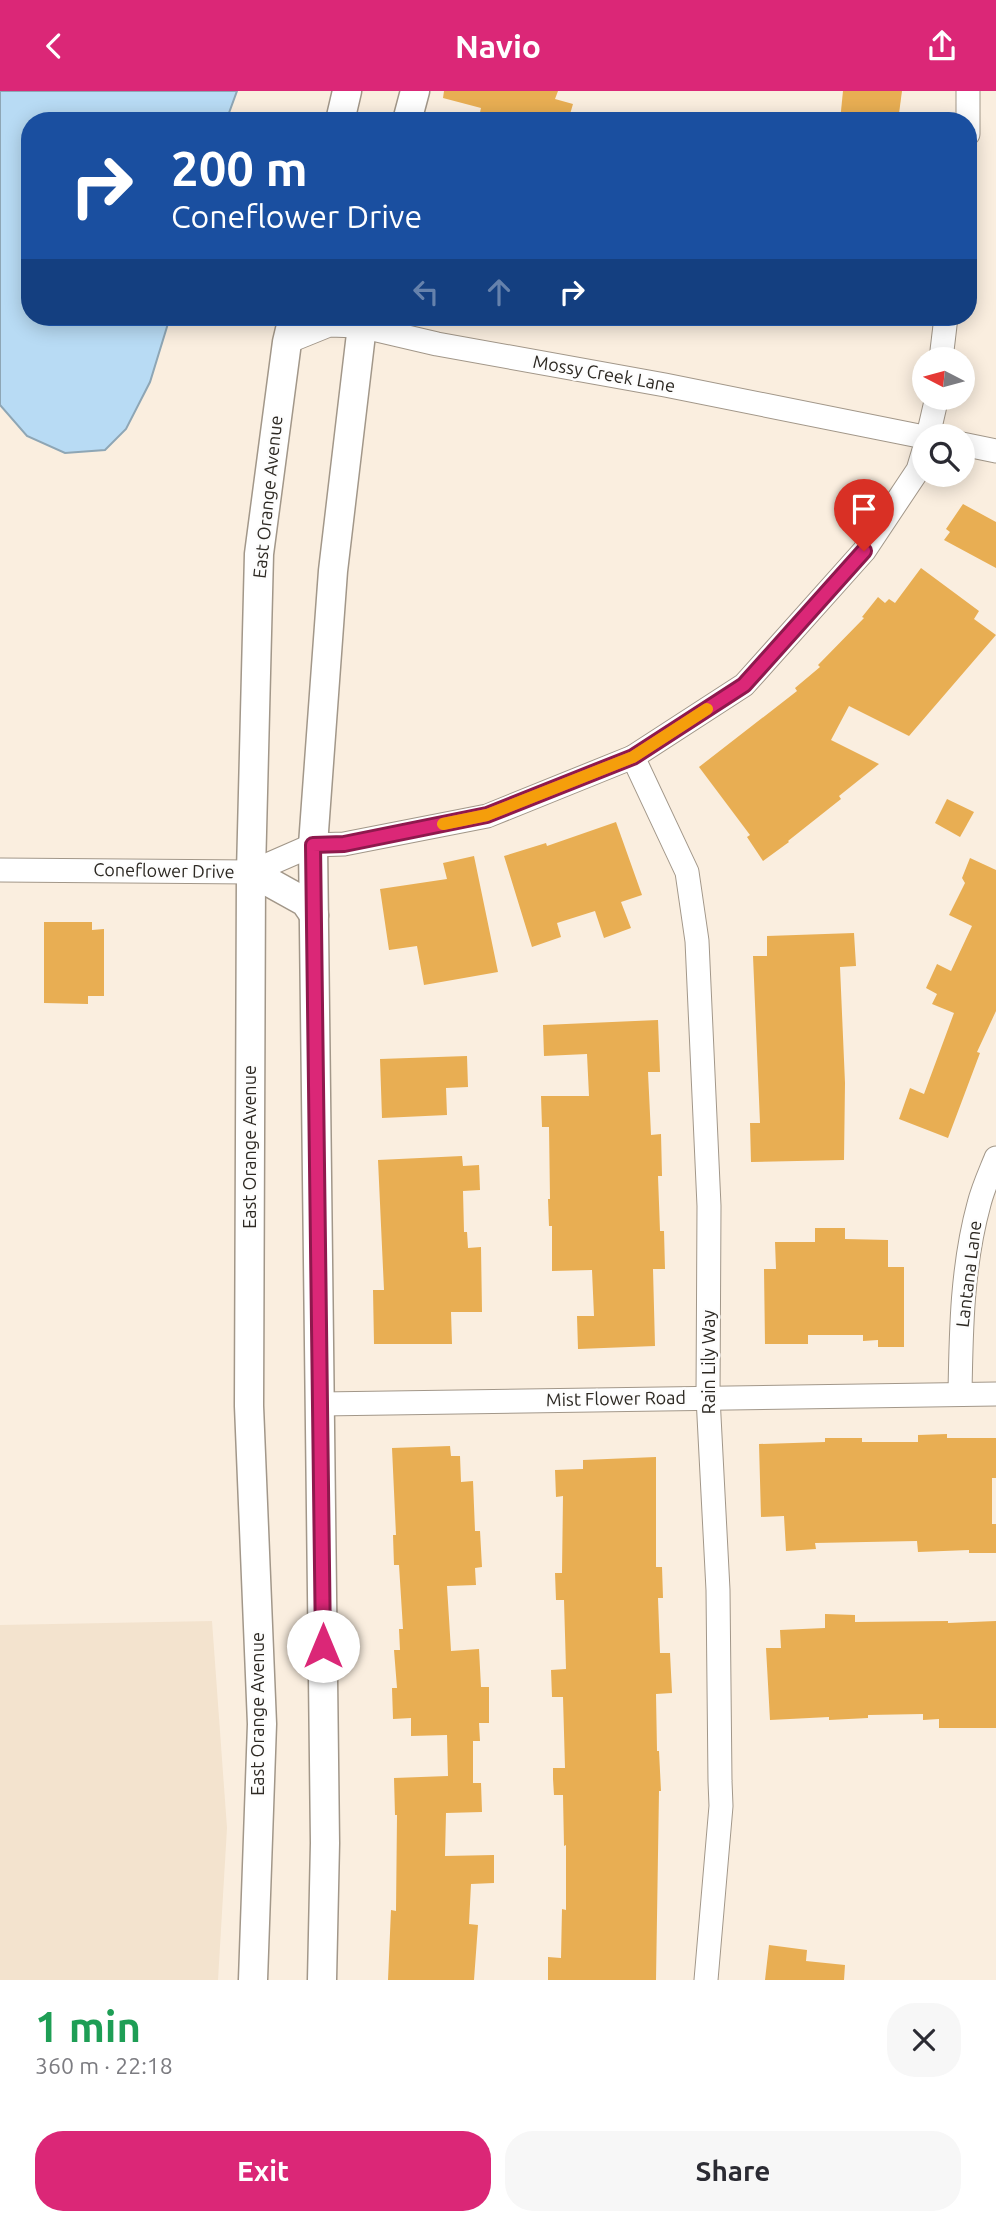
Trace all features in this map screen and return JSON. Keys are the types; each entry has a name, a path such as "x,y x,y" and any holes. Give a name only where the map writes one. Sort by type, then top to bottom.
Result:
{"street":[{"path":"342,112 347,91"},
{"path":"409,112 415,91"},
{"path":"968,91 968,112"},
{"name":"Mossy Creek Lane","path":"290,330 321,326"},
{"path":"322,1980 325,1884 313,845 333,571 361,326"},
{"name":"Mossy Creek Lane","path":"378,326 437,344 912,433"},
{"path":"942,347 945,326"},
{"name":"East Orange Avenue","path":"253,1980 262,1724 249,1406 251,872 259,554 290,330"},
{"path":"975,447 996,451"},
{"name":"Coneflower Drive","path":"0,870 251,872 313,845 344,844 487,815 633,757 744,685 864,551 912,479"},
{"name":"Rain Lily Way","path":"633,757 687,872 697,941 709,1206 708,1397 718,1590 720,1805 706,1980"},
{"path":"251,872 305,902 314,915"},
{"name":"Lantana Lane","path":"960,1394 964,1290 979,1202 996,1158"},
{"name":"Mist Flower Road","path":"321,1403 996,1394"}],"shaded area":[{"path":"212,1621 227,1828 218,1980 0,1980 0,1625"}],"water":[{"path":"0,91 237,91 229,112 21,112 21,326 167,326 150,382 126,429 105,450 65,453 27,436 0,405"}],"building":[{"path":"444,91 558,91 555,99 573,104 571,112 480,112 481,108 443,98"},
{"path":"843,91 902,91 899,112 841,112"},
{"path":"963,504 996,522 996,568 944,540 950,532 946,529"},
{"path":"921,568 979,611 974,619 996,635 909,736 849,706 831,740 879,764 839,796 841,799 763,861 747,837 750,835 699,767 797,691 795,688 820,667 818,665 864,618 862,617 878,597 885,603 889,599 895,603"},
{"path":"947,799 974,812 960,837 935,823"},
{"path":"616,822 642,895 621,902 631,928 604,938 595,911 557,923 561,937 532,947 504,856 546,843 547,846"},
{"path":"474,856 498,972 424,985 417,946 389,950 380,889 447,879 443,863"},
{"path":"970,858 996,870 996,1011 977,1052 980,1053 948,1138 899,1119 910,1088 924,1094 954,1013 932,1004 937,994 926,988 937,964 951,971 972,926 949,915 965,883 962,878"},
{"path":"44,922 92,922 92,930 104,929 104,996 88,996 88,1004 44,1003"},
{"path":"854,933 856,966 840,967 845,1083 844,1160 751,1162 750,1123 760,1123 753,956 767,956 767,936"},
{"path":"658,1020 660,1072 648,1072 651,1135 661,1134 662,1176 658,1176 660,1231 664,1231 665,1269 653,1269 655,1346 578,1349 577,1316 594,1316 592,1270 552,1271 552,1226 549,1226 548,1199 549,1127 542,1127 541,1096 589,1096 587,1054 544,1056 543,1025"},
{"path":"467,1056 468,1087 446,1088 447,1115 382,1118 380,1059"},
{"path":"462,1156 463,1166 479,1165 480,1190 463,1191 464,1232 467,1232 468,1248 481,1247 482,1312 451,1312 452,1344 374,1344 373,1290 384,1290 378,1160"},
{"path":"815,1228 845,1228 845,1239 888,1240 888,1267 904,1267 904,1347 878,1347 878,1340 863,1341 863,1335 808,1335 808,1344 765,1344 764,1269 776,1269 775,1242 815,1242"},
{"path":"947,1434 947,1438 996,1438 996,1478 992,1478 992,1524 996,1524 996,1553 969,1553 969,1550 918,1552 917,1541 815,1543 816,1549 786,1551 784,1516 761,1517 759,1444 825,1442 825,1438 862,1438 862,1442 918,1442 918,1435"},
{"path":"450,1446 451,1456 460,1456 461,1482 473,1481 475,1531 480,1531 482,1567 475,1568 476,1585 447,1586 451,1651 479,1649 481,1687 489,1687 489,1723 479,1723 480,1741 473,1741 473,1783 481,1783 482,1812 446,1813 445,1856 494,1855 494,1883 471,1884 469,1924 478,1925 474,1980 388,1980 391,1910 396,1911 397,1815 394,1778 448,1776 447,1735 411,1736 411,1718 393,1719 392,1688 397,1688 394,1650 400,1650 399,1629 403,1629 399,1565 394,1565 393,1535 396,1535 392,1448"},
{"path":"656,1457 656,1567 662,1567 663,1598 658,1598 660,1653 670,1653 672,1693 656,1694 661,1791 656,1980 548,1980 548,1957 561,1958 562,1909 566,1910 563,1795 554,1795 553,1779 553,1768 565,1768 563,1697 552,1697 551,1670 566,1669 564,1600 556,1600 555,1573 562,1573 563,1496 556,1497 555,1470 583,1469 583,1460"},
{"path":"825,1614 855,1615 855,1622 996,1621 996,1728 939,1728 939,1719 923,1720 923,1714 868,1715 868,1718 829,1720 829,1717 770,1720 766,1648 781,1648 780,1630 825,1628"},
{"path":"769,1945 807,1950 806,1961 845,1965 844,1980 765,1980"}],"slow traffic":[{"path":"443,824 487,815 633,757 707,709"}],"route":[{"path":"323,1646 313,845 344,844 487,815 633,757 744,685 864,551"}]}
